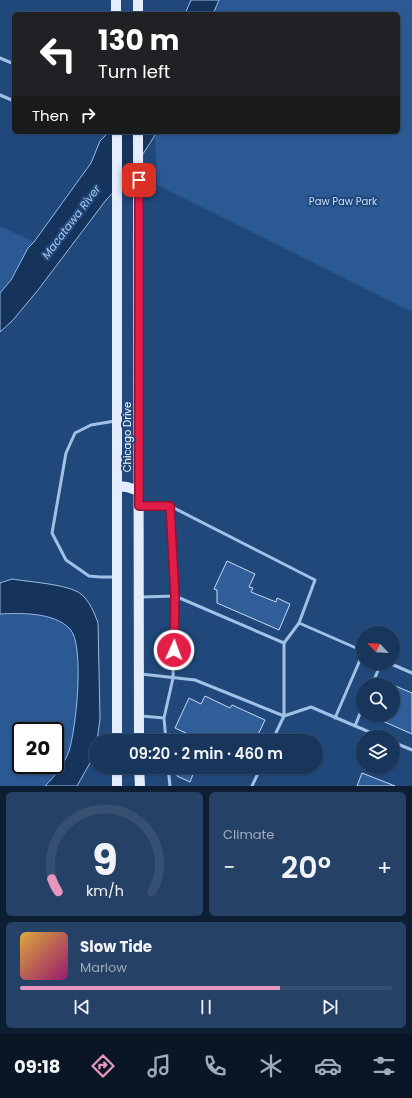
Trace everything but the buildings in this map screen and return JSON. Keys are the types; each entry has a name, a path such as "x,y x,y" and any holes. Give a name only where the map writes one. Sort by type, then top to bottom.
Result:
{"main road":[{"path":"116,0 116,12"},
{"path":"138,0 138,12"},
{"name":"Chicago Drive","path":"117,134 117,734"},
{"name":"Chicago Drive","path":"138,134 140,597 139,734"},
{"path":"118,486 139,491"},
{"path":"116,786 117,774"},
{"path":"139,774 140,786"}],"lane":[{"path":"0,58 12,63"},
{"path":"0,96 12,100"},
{"path":"118,420 90,425 76,433 66,453 52,533 66,560 89,576 118,576"},
{"path":"139,506 170,506 315,580 299,623 284,643 284,716 275,734"},
{"path":"165,734 164,718 173,678 175,596 170,506"},
{"path":"140,597 175,596 284,643"},
{"path":"299,623 356,649"},
{"path":"335,718 356,668"},
{"path":"400,668 412,673"},
{"path":"140,674 195,680 284,716 311,707 364,730"},
{"path":"139,716 164,718"},
{"path":"355,726 357,722"},
{"path":"400,745 412,750"},
{"path":"169,774 170,786"},
{"path":"252,786 258,774"}],"green space":[{"name":"Paw Paw Park","path":"206,0 412,0 412,312 157,185 155,134 400,134 400,12 200,12"},
{"path":"0,226 34,242 28,248 11,280 0,293"},
{"path":"29,614 56,619 71,630 75,640 77,654 77,708 69,751 64,762 64,722 12,722 12,774 56,774 45,786 0,786 0,615"}],"water":[{"path":"191,0 219,0 214,12 186,12"},
{"name":"Macatawa River","path":"107,134 156,134 129,176 106,200 38,290 13,320 0,332 0,293 11,280 28,248 34,242 91,163 100,141"},
{"path":"12,579 48,584 75,591 87,600 98,623 100,719 98,734 89,734 89,765 77,786 45,786 56,774 64,774 64,762 72,740 78,688 75,638 70,629 55,619 27,614 0,614 0,583"}],"route":[{"path":"139,180 139,506 170,506 175,596 174,650"}]}
